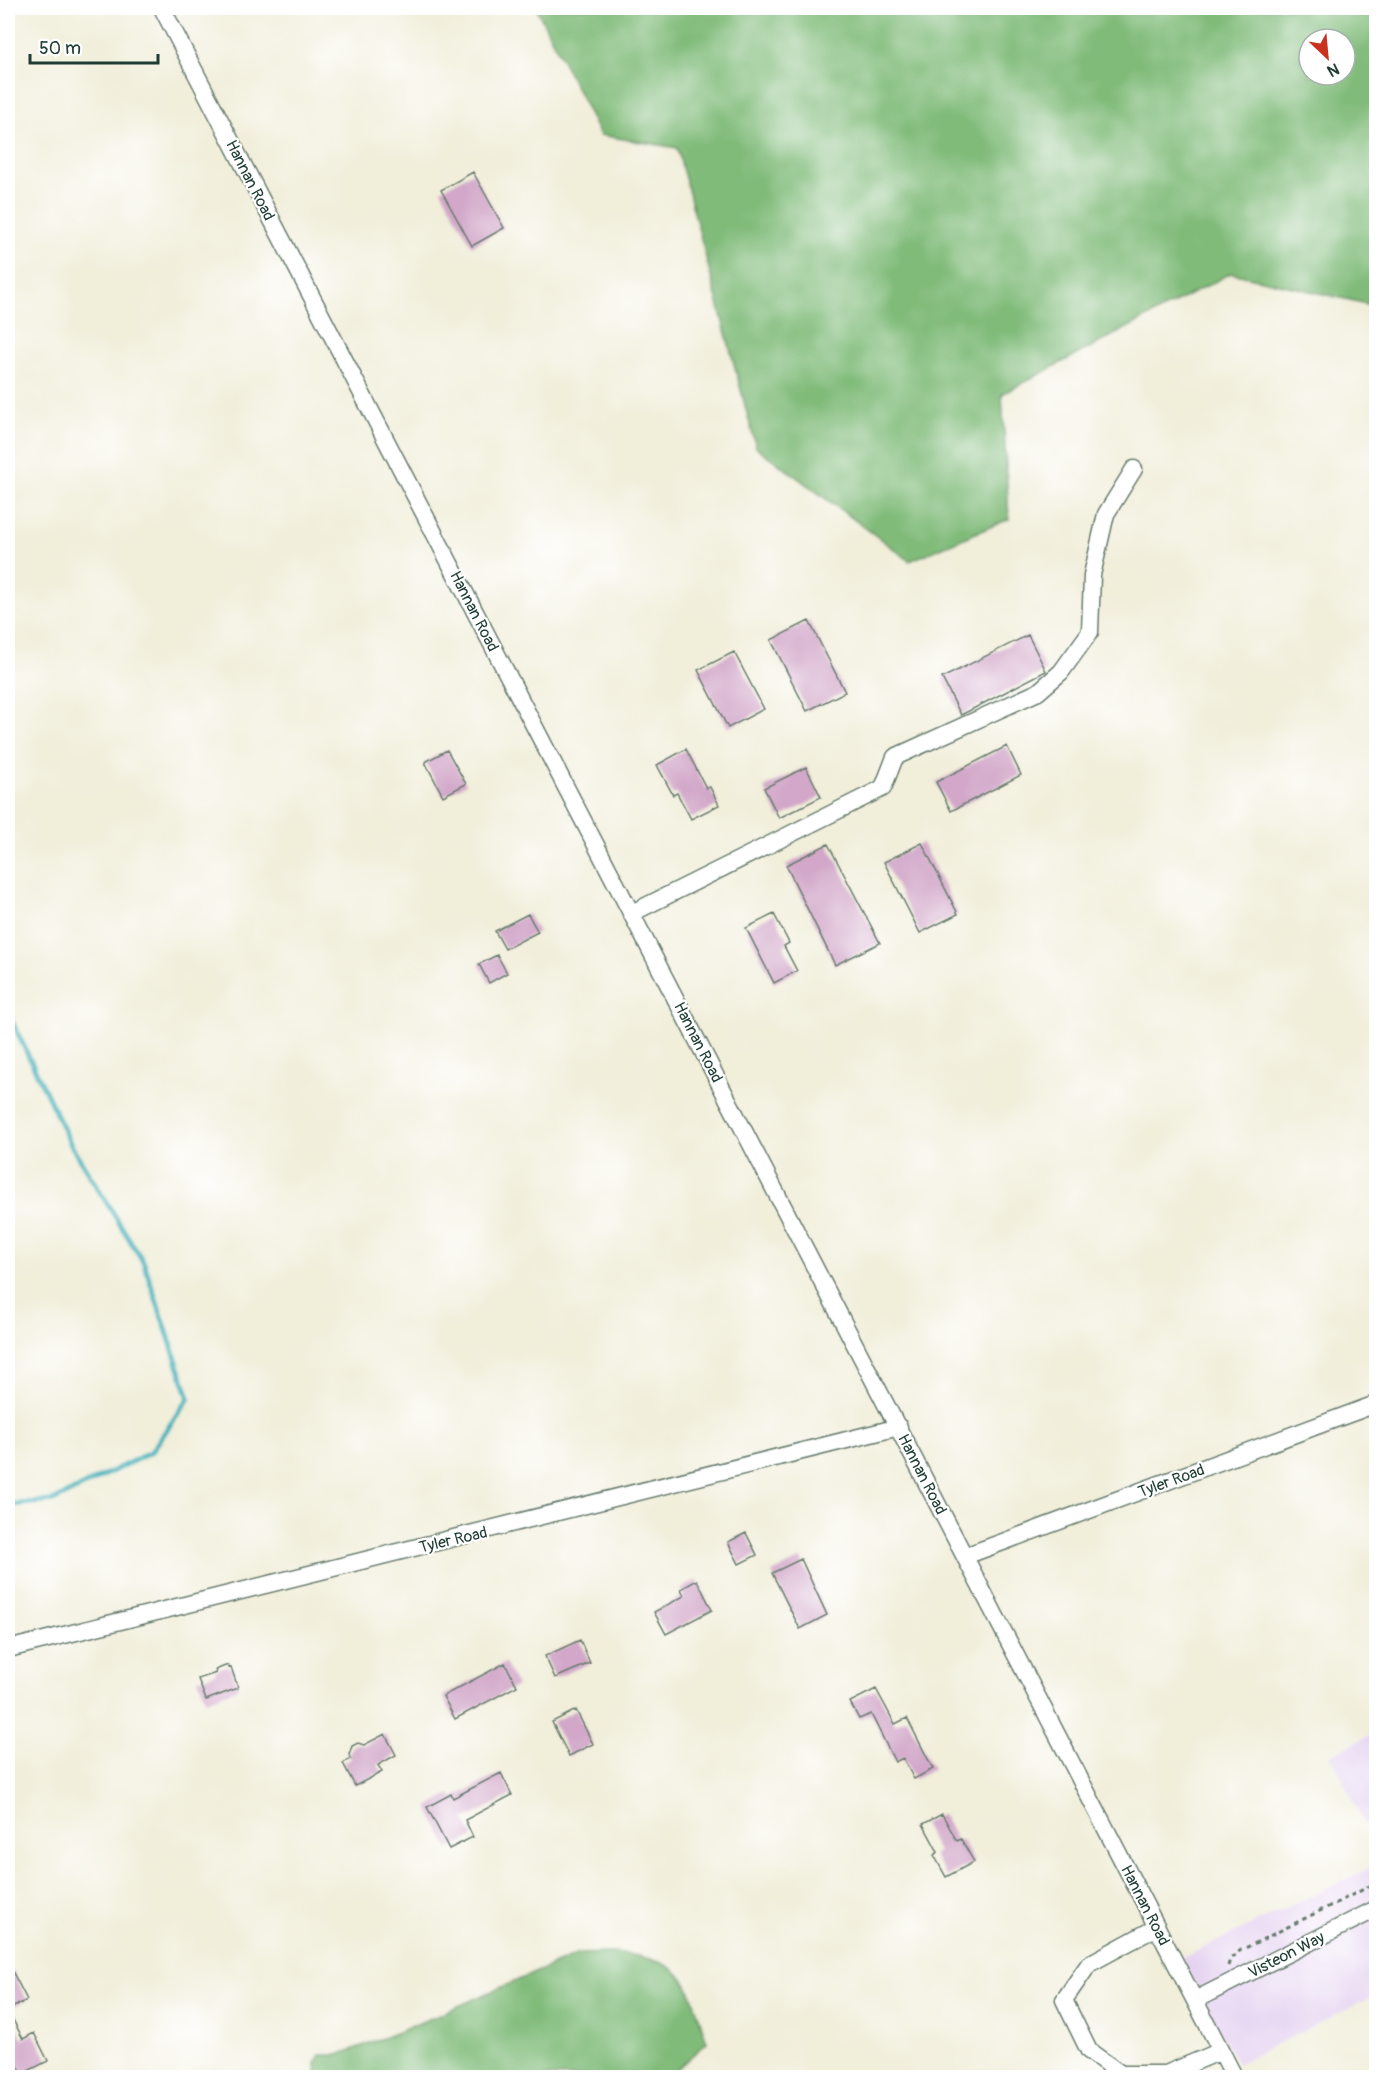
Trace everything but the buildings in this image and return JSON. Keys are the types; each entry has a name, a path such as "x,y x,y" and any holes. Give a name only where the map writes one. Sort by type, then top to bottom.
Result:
{"street":[{"name":"Hannan Road","path":"165,14 1235,2078"},
{"path":"632,913 883,788 895,757 1038,692 1061,672 1090,632 1092,575 1106,514 1134,470"},
{"name":"Tyler Road","path":"965,1556 1377,1404"},
{"name":"Tyler Road","path":"8,1649 642,1493 899,1427"},
{"name":"Visteon Way","path":"1195,2000 1377,1909"},
{"path":"1157,1927 1089,1964 1064,2000 1089,2051 1121,2074 1161,2075 1221,2050"}],"path":[{"path":"1233,1981 1227,1968 1230,1959 1241,1950 1377,1883"}],"shaded area":[{"path":"1376,1732 1376,1846 1330,1755"},
{"path":"1376,1865 1376,1995 1237,2064 1182,1958"}],"green space":[{"path":"536,8 1376,8 1376,306 1231,273 1002,394 1009,519 910,561 756,447 677,148 600,135"},
{"path":"609,1953 641,1957 663,1964 681,1976 687,1985 707,2042 668,2077 317,2077 316,2062 320,2055 338,2055 401,2031 578,1954"}],"waterway":[{"path":"8,1013 71,1145 144,1263 189,1398 151,1452 53,1501 8,1505"}]}
